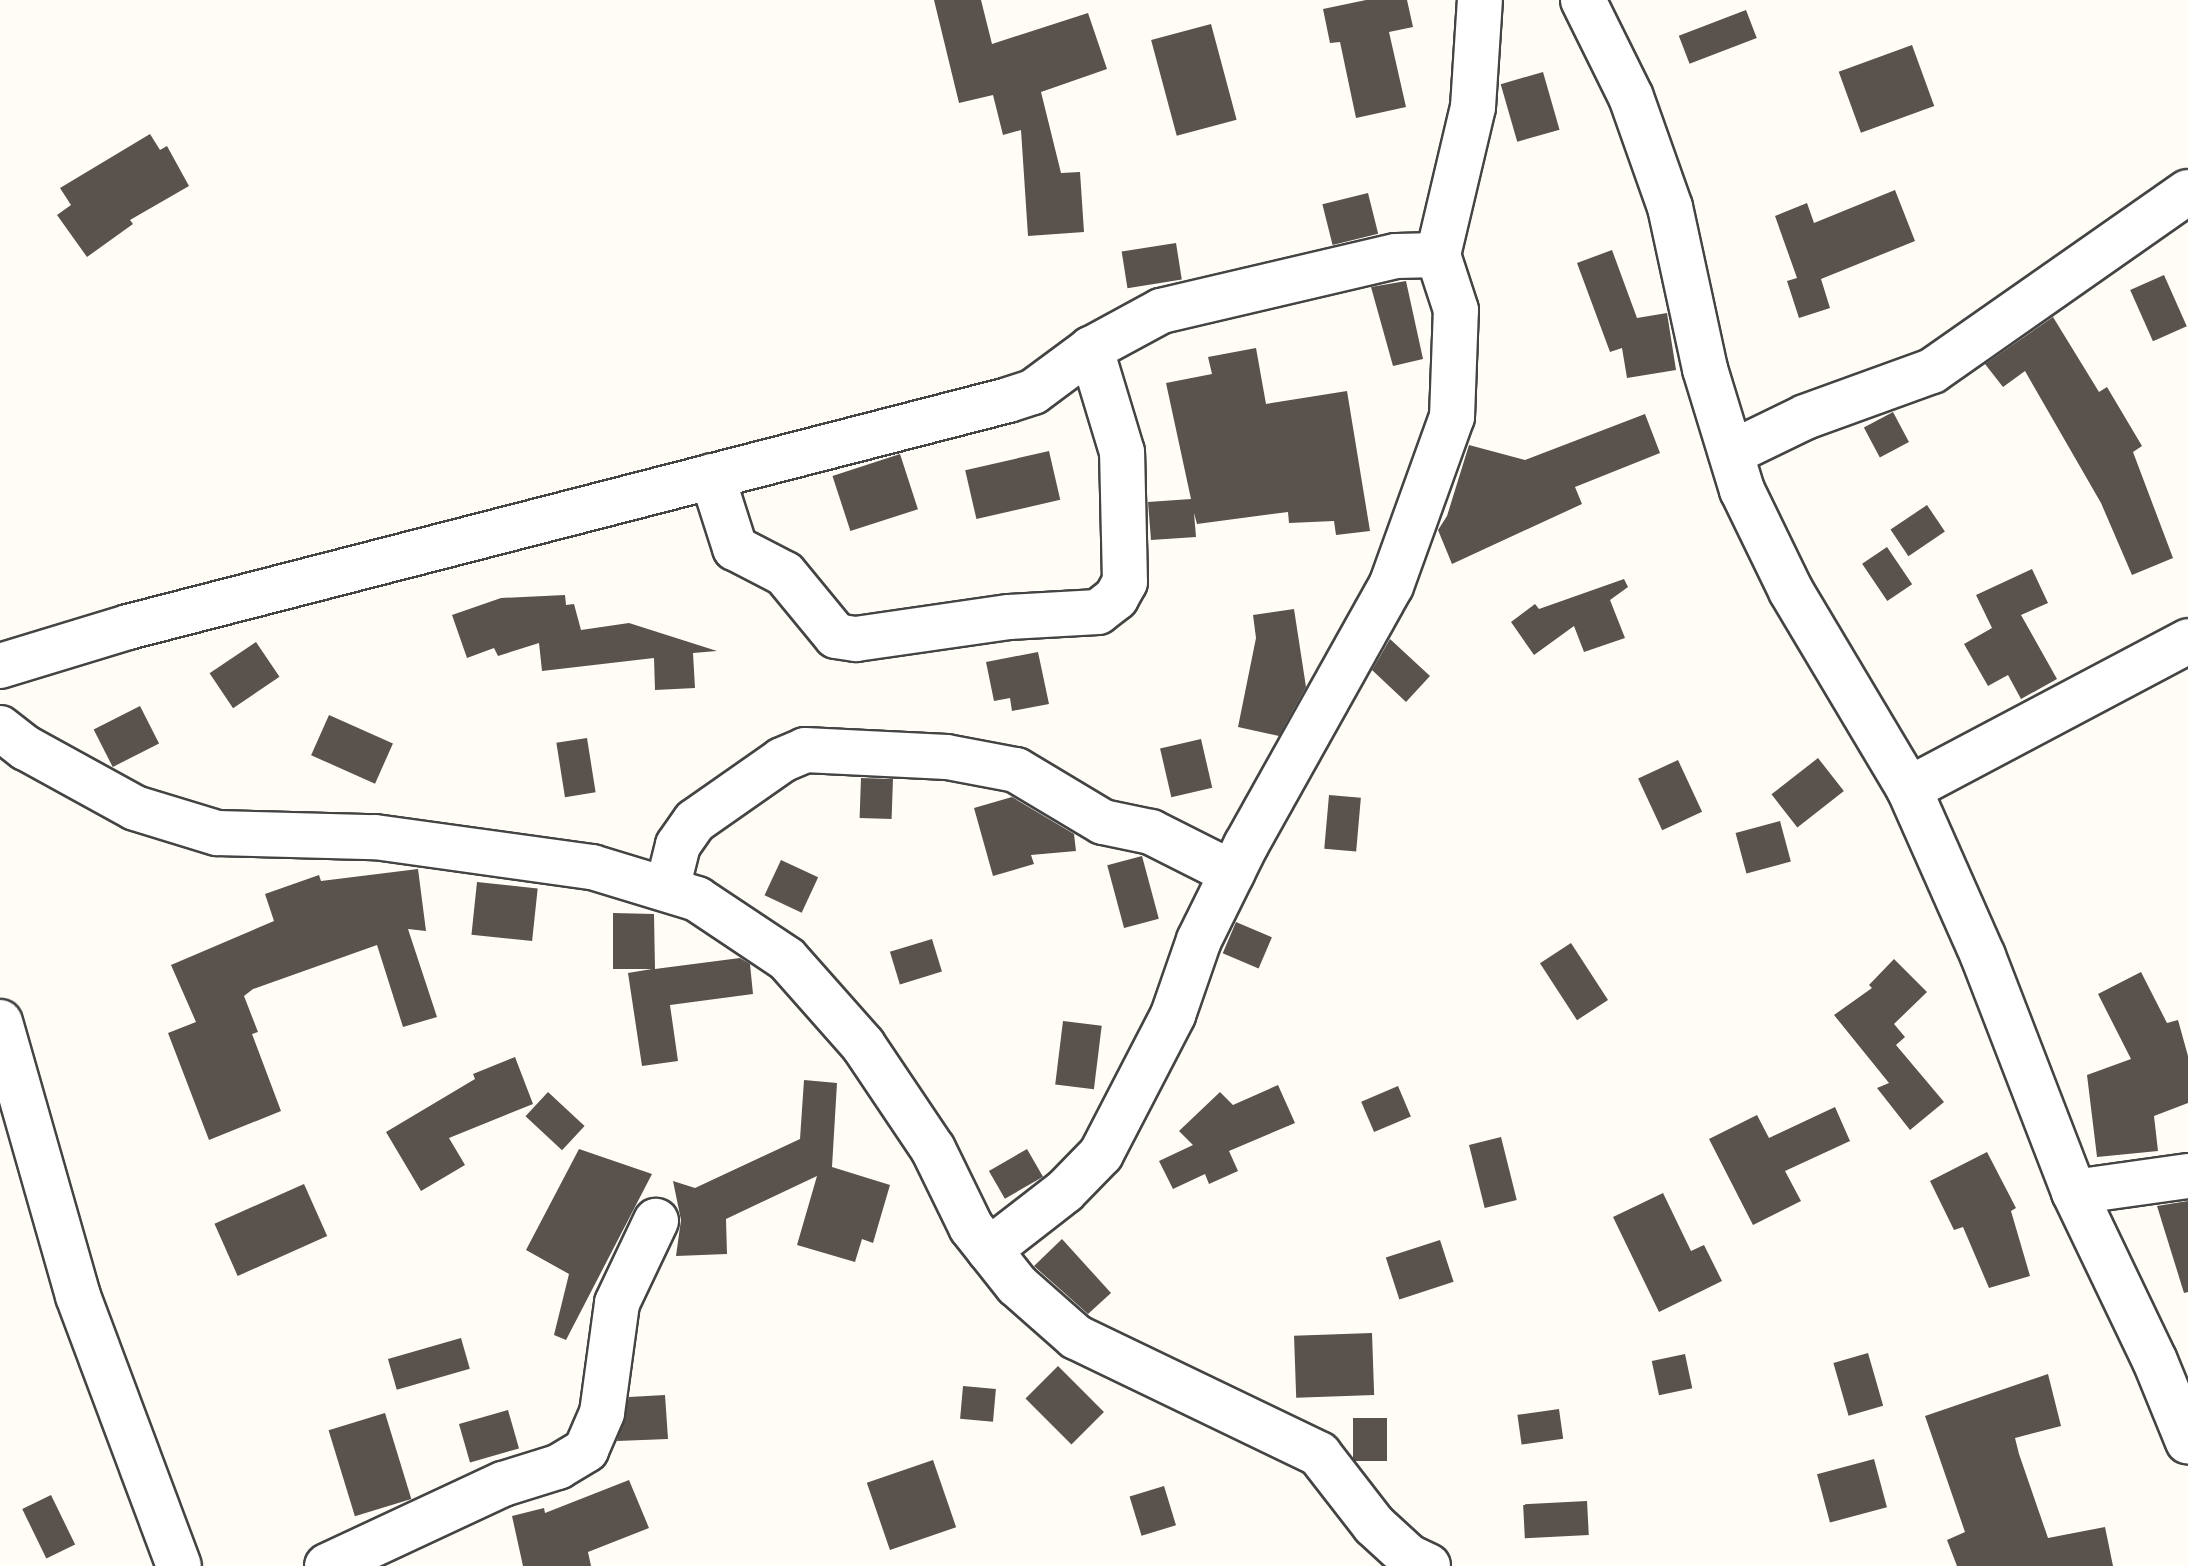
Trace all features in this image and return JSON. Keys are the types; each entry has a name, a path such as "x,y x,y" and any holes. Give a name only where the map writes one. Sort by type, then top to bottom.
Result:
{"street":[{"path":"989,1250 1065,1191 1101,1154 1173,1015 1199,940 1232,873 1391,586 1452,417 1456,310 1438,255 1473,107 1480,0"},
{"path":"1583,0 1631,97 1670,207 1705,369 1742,490 1791,591 1909,789 1983,956 2074,1192 2155,1361 2188,1442"},
{"path":"1731,453 1805,417 1932,371 2188,192"},
{"path":"0,666 128,627 1033,392 1091,349 1161,311 1396,256 1438,255"},
{"path":"712,476 735,548 785,574 836,636 856,639 1009,617 1098,612 1116,598 1125,582 1122,452 1091,349"},
{"path":"1909,789 2188,641"},
{"path":"0,728 26,748 135,808 217,833 375,837 592,867 697,899 787,959 863,1045 933,1149 971,1227 1017,1285 1076,1337 1319,1454 1374,1525 1409,1557 1428,1566"},
{"path":"667,889 678,845 695,821 782,760 805,750 947,757 1016,770 1103,822 1151,832 1232,873"},
{"path":"0,1022 78,1296 179,1566"},
{"path":"2074,1192 2188,1176"},
{"path":"327,1566 503,1484 558,1467 586,1450 602,1413 617,1303 656,1221"}],"building":[{"path":"934,0 981,0 992,44 1088,13 1107,69 1041,92 1061,173 1080,172 1084,232 1028,236 1021,130 1003,135 993,95 959,103"},
{"path":"1366,0 1407,0 1413,27 1389,32 1406,107 1356,118 1340,42 1330,43 1323,9"},
{"path":"1746,10 1757,38 1690,64 1679,36"},
{"path":"1211,24 1237,120 1177,136 1151,40"},
{"path":"1912,45 1934,106 1861,133 1839,72"},
{"path":"1543,72 1560,130 1517,142 1501,84"},
{"path":"150,134 160,150 167,146 189,186 130,220 133,224 87,257 57,215 71,205 60,188"},
{"path":"1895,190 1915,241 1821,279 1830,308 1799,318 1787,281 1797,278 1775,216 1807,203 1814,223"},
{"path":"1368,193 1378,234 1333,245 1322,204"},
{"path":"1176,243 1182,280 1127,288 1122,252"},
{"path":"1612,250 1637,318 1667,313 1676,370 1627,378 1622,348 1610,352 1577,263"},
{"path":"2164,275 2187,326 2153,341 2130,290"},
{"path":"1406,281 1423,359 1393,366 1371,287"},
{"path":"2053,317 2099,392 2107,387 2142,446 2133,452 2173,558 2132,575 2101,503 2025,371 2003,387 1985,364"},
{"path":"1256,348 1266,404 1347,391 1370,531 1336,535 1334,521 1289,523 1288,512 1197,524 1194,513 1196,537 1151,540 1148,502 1191,499 1166,383 1212,374 1208,357"},
{"path":"1893,412 1909,442 1880,458 1864,427"},
{"path":"1645,414 1660,453 1575,487 1582,504 1452,564 1438,530 1447,516 1469,445 1525,460"},
{"path":"1049,451 1060,500 976,519 965,470"},
{"path":"900,454 918,509 850,531 832,476"},
{"path":"1927,505 1945,532 1908,556 1891,530"},
{"path":"1887,547 1912,584 1887,601 1862,564"},
{"path":"2032,569 2048,603 2021,615 2057,679 2021,699 2008,675 1988,686 1964,644 1992,628 1976,595"},
{"path":"1624,579 1628,587 1610,600 1625,638 1584,652 1574,626 1534,655 1511,622 1535,604 1539,609"},
{"path":"565,595 566,605 574,604 581,630 629,623 717,651 693,653 695,688 655,690 654,658 542,671 539,643 498,656 494,648 467,658 452,615 501,598"},
{"path":"1294,609 1306,687 1279,736 1238,727 1256,638 1253,615"},
{"path":"1390,639 1430,676 1406,702 1372,670"},
{"path":"256,642 279,677 233,708 210,673"},
{"path":"1038,652 1049,704 1012,711 1010,698 994,701 986,662"},
{"path":"140,706 159,743 113,767 94,730"},
{"path":"329,715 393,743 375,784 311,755"},
{"path":"587,738 596,792 565,797 556,743"},
{"path":"1201,739 1212,788 1171,797 1160,748"},
{"path":"1818,758 1844,791 1797,827 1772,794"},
{"path":"1678,760 1702,812 1662,830 1638,779"},
{"path":"861,778 893,779 892,819 860,818"},
{"path":"1329,795 1361,798 1356,852 1324,849"},
{"path":"1012,797 1074,834 1076,851 1031,855 1034,864 993,876 974,808"},
{"path":"1780,821 1791,862 1746,873 1736,833"},
{"path":"1142,856 1159,919 1124,928 1107,865"},
{"path":"781,860 818,877 802,913 765,895"},
{"path":"418,869 426,931 408,929 437,1017 403,1027 377,945 253,989 244,996 258,1032 252,1034 281,1111 209,1140 168,1033 196,1022 171,965 274,921 265,894 319,875 321,881"},
{"path":"477,882 538,888 532,941 471,935"},
{"path":"613,913 654,914 655,969 740,958 750,964 753,994 670,1005 678,1061 642,1066 628,973 652,969 613,969"},
{"path":"1236,922 1272,937 1259,969 1223,953"},
{"path":"932,939 942,972 900,984 890,952"},
{"path":"1571,943 1608,1000 1577,1020 1540,963"},
{"path":"1894,959 1927,992 1894,1024 1905,1037 1896,1045 1944,1102 1910,1130 1877,1088 1889,1083 1834,1015 1872,988 1869,985"},
{"path":"2141,972 2167,1023 2178,1020 2188,1056 2188,1103 2154,1116 2158,1151 2097,1157 2087,1075 2131,1059 2098,994"},
{"path":"1063,1021 1102,1026 1094,1089 1055,1085"},
{"path":"515,1057 533,1104 449,1138 465,1165 421,1191 386,1132 475,1079 473,1074"},
{"path":"804,1080 837,1083 832,1167 890,1185 873,1243 862,1239 855,1262 797,1245 817,1176 726,1219 727,1254 676,1256 681,1220 673,1181 695,1188 800,1139"},
{"path":"1278,1085 1295,1123 1229,1151 1238,1171 1209,1184 1205,1174 1173,1189 1159,1161 1193,1145 1179,1131 1220,1092 1233,1105"},
{"path":"1398,1086 1411,1116 1374,1132 1361,1102"},
{"path":"548,1092 585,1126 562,1150 525,1116"},
{"path":"1835,1107 1850,1141 1785,1171 1801,1201 1753,1225 1709,1139 1757,1115 1769,1138"},
{"path":"1501,1137 1517,1200 1485,1208 1469,1145"},
{"path":"579,1149 652,1174 566,1340 554,1335 569,1274 526,1250"},
{"path":"1027,1149 1043,1177 1005,1199 989,1171"},
{"path":"1987,1152 2016,1208 2011,1211 2030,1276 1989,1288 1963,1227 1954,1230 1930,1181"},
{"path":"304,1184 327,1236 238,1276 214,1224"},
{"path":"1663,1193 1691,1251 1704,1245 1722,1281 1659,1312 1613,1217"},
{"path":"2188,1201 2188,1292 2184,1293 2157,1206"},
{"path":"1062,1239 1111,1293 1088,1314 1034,1266"},
{"path":"1440,1240 1454,1282 1399,1299 1386,1258"},
{"path":"1372,1333 1374,1395 1296,1398 1294,1336"},
{"path":"461,1338 470,1369 397,1390 388,1359"},
{"path":"1868,1353 1883,1406 1849,1416 1833,1363"},
{"path":"1685,1354 1692,1388 1659,1395 1652,1361"},
{"path":"1058,1366 1104,1412 1071,1444 1025,1399"},
{"path":"2048,1374 2061,1426 2015,1438 2019,1454 2048,1538 2105,1527 2113,1566 1957,1566 1947,1540 1965,1532 1925,1416"},
{"path":"963,1386 996,1389 993,1422 960,1419"},
{"path":"665,1395 668,1439 617,1441 629,1397"},
{"path":"1559,1409 1563,1439 1522,1445 1517,1415"},
{"path":"508,1410 519,1448 470,1463 459,1424"},
{"path":"385,1413 411,1499 355,1516 329,1430"},
{"path":"1353,1418 1387,1418 1387,1461 1353,1461"},
{"path":"1874,1459 1887,1507 1830,1523 1817,1474"},
{"path":"933,1460 956,1527 890,1550 867,1483"},
{"path":"629,1480 649,1528 588,1552 591,1566 523,1566 512,1516 544,1508 545,1513"},
{"path":"1164,1486 1176,1525 1142,1536 1130,1497"},
{"path":"51,1495 75,1544 46,1558 22,1509"},
{"path":"1587,1501 1589,1535 1525,1538 1523,1504"}]}
